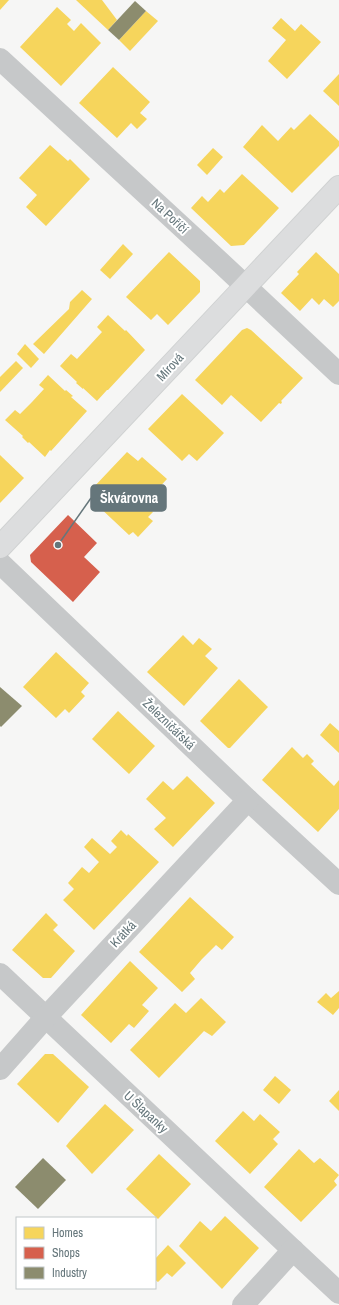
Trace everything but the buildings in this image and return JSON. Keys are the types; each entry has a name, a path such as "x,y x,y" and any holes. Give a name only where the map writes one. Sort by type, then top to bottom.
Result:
{"street":[{"name":"Na Poříčí","path":"0,59 339,374"},
{"name":"Mírová","path":"0,547 339,187"},
{"name":"Železničářská","path":"0,563 248,800 339,884"},
{"name":"Krátká","path":"0,1069 46,1017 248,800"},
{"name":"U Šlapanky","path":"0,974 339,1292"},
{"path":"243,1305 293,1250"}],"place":[{"name":"Škvárovna","path":"58,545"}]}
